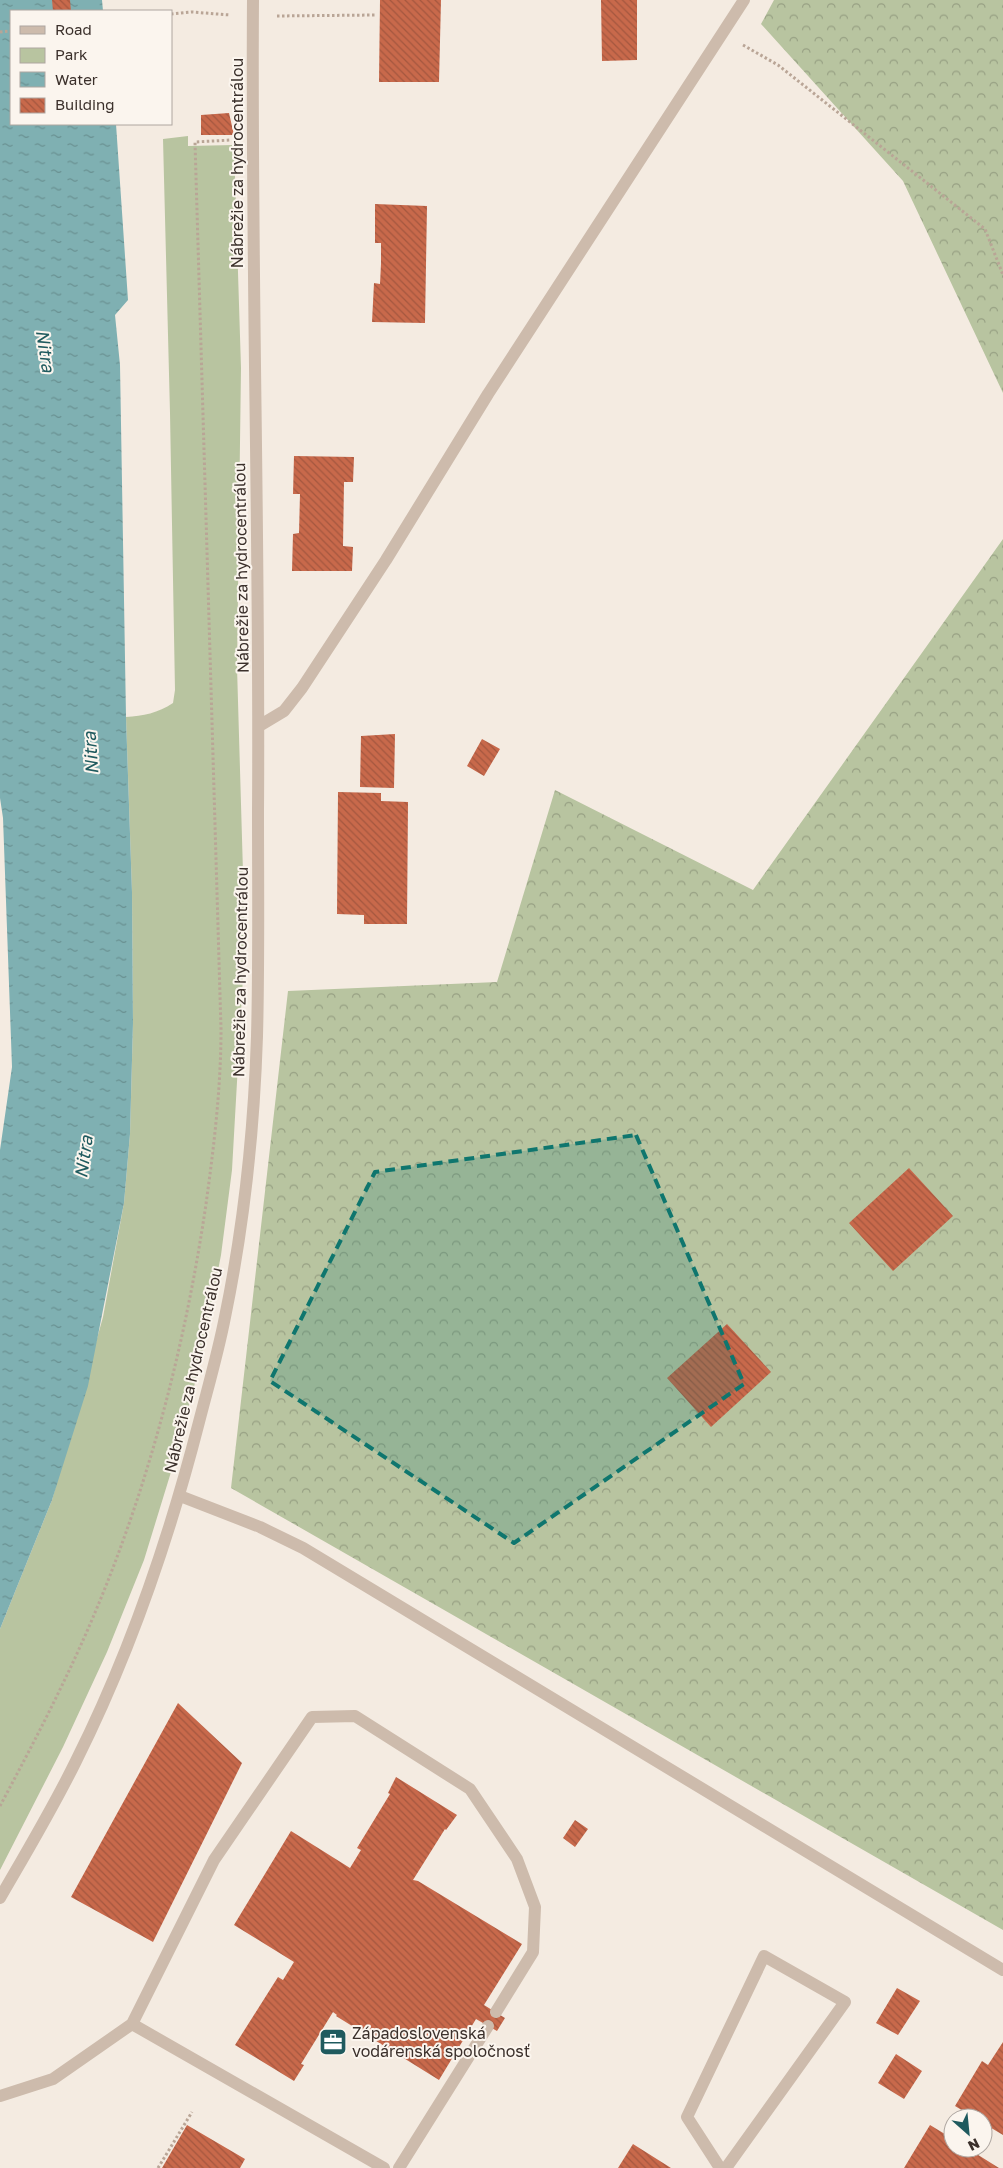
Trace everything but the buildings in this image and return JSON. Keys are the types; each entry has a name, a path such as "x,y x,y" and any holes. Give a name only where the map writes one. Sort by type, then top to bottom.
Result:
{"street":[{"name":"Nábrežie za hydrocentrálou","path":"0,1898 67,1779 126,1648 154,1575 180,1496 225,1319 244,1207 253,1116 257,1036 259,726 252,139 253,0"},
{"path":"259,726 284,711 308,680 386,560 488,394 744,0"},
{"path":"180,1496 260,1527 303,1548 1003,1970"},
{"path":"0,2096 53,2078 132,2024 214,1860 312,1717 356,1716 470,1789 517,1859 535,1906 533,1952 496,2012"},
{"path":"720,2168 687,2117 764,1956 845,2002 726,2168"},
{"path":"132,2024 384,2168"},
{"path":"399,2168 488,2026"}],"path":[{"path":"172,14 192,12 253,17 376,15"},
{"path":"722,36 752,49 778,65 984,229 1003,275"},
{"path":"0,1806 66,1676 91,1622 116,1558 172,1385 200,1242 218,1108 222,1029 195,142 252,139"},
{"path":"158,2168 192,2112"}],"highlighted area":[{"path":"636,1135 744,1384 514,1543 270,1381 375,1172"}],"green space":[{"path":"774,0 1003,0 1003,393 903,181 761,24"},
{"path":"188,136 188,146 234,145 241,368 237,667 245,941 232,1170 221,1255 199,1368 171,1472 144,1560 107,1652 63,1747 0,1870 0,1629 52,1500 103,1317 124,1203 130,1134 133,1023 132,892 126,717 150,713 173,703 175,690 163,139"},
{"path":"1003,539 1003,1930 231,1488 288,991 497,982 555,790 753,890"}],"water":[{"name":"Nitra","path":"0,0 102,0 103,10 10,10 10,125 116,125 128,300 115,315 120,365 126,717 132,892 133,1023 130,1134 124,1203 88,1386 52,1500 0,1629 0,1150 12,1067 3,818 0,798"}],"place":[{"name":"Západoslovenská vodárenská spoločnosť","path":"333,2042"}]}
